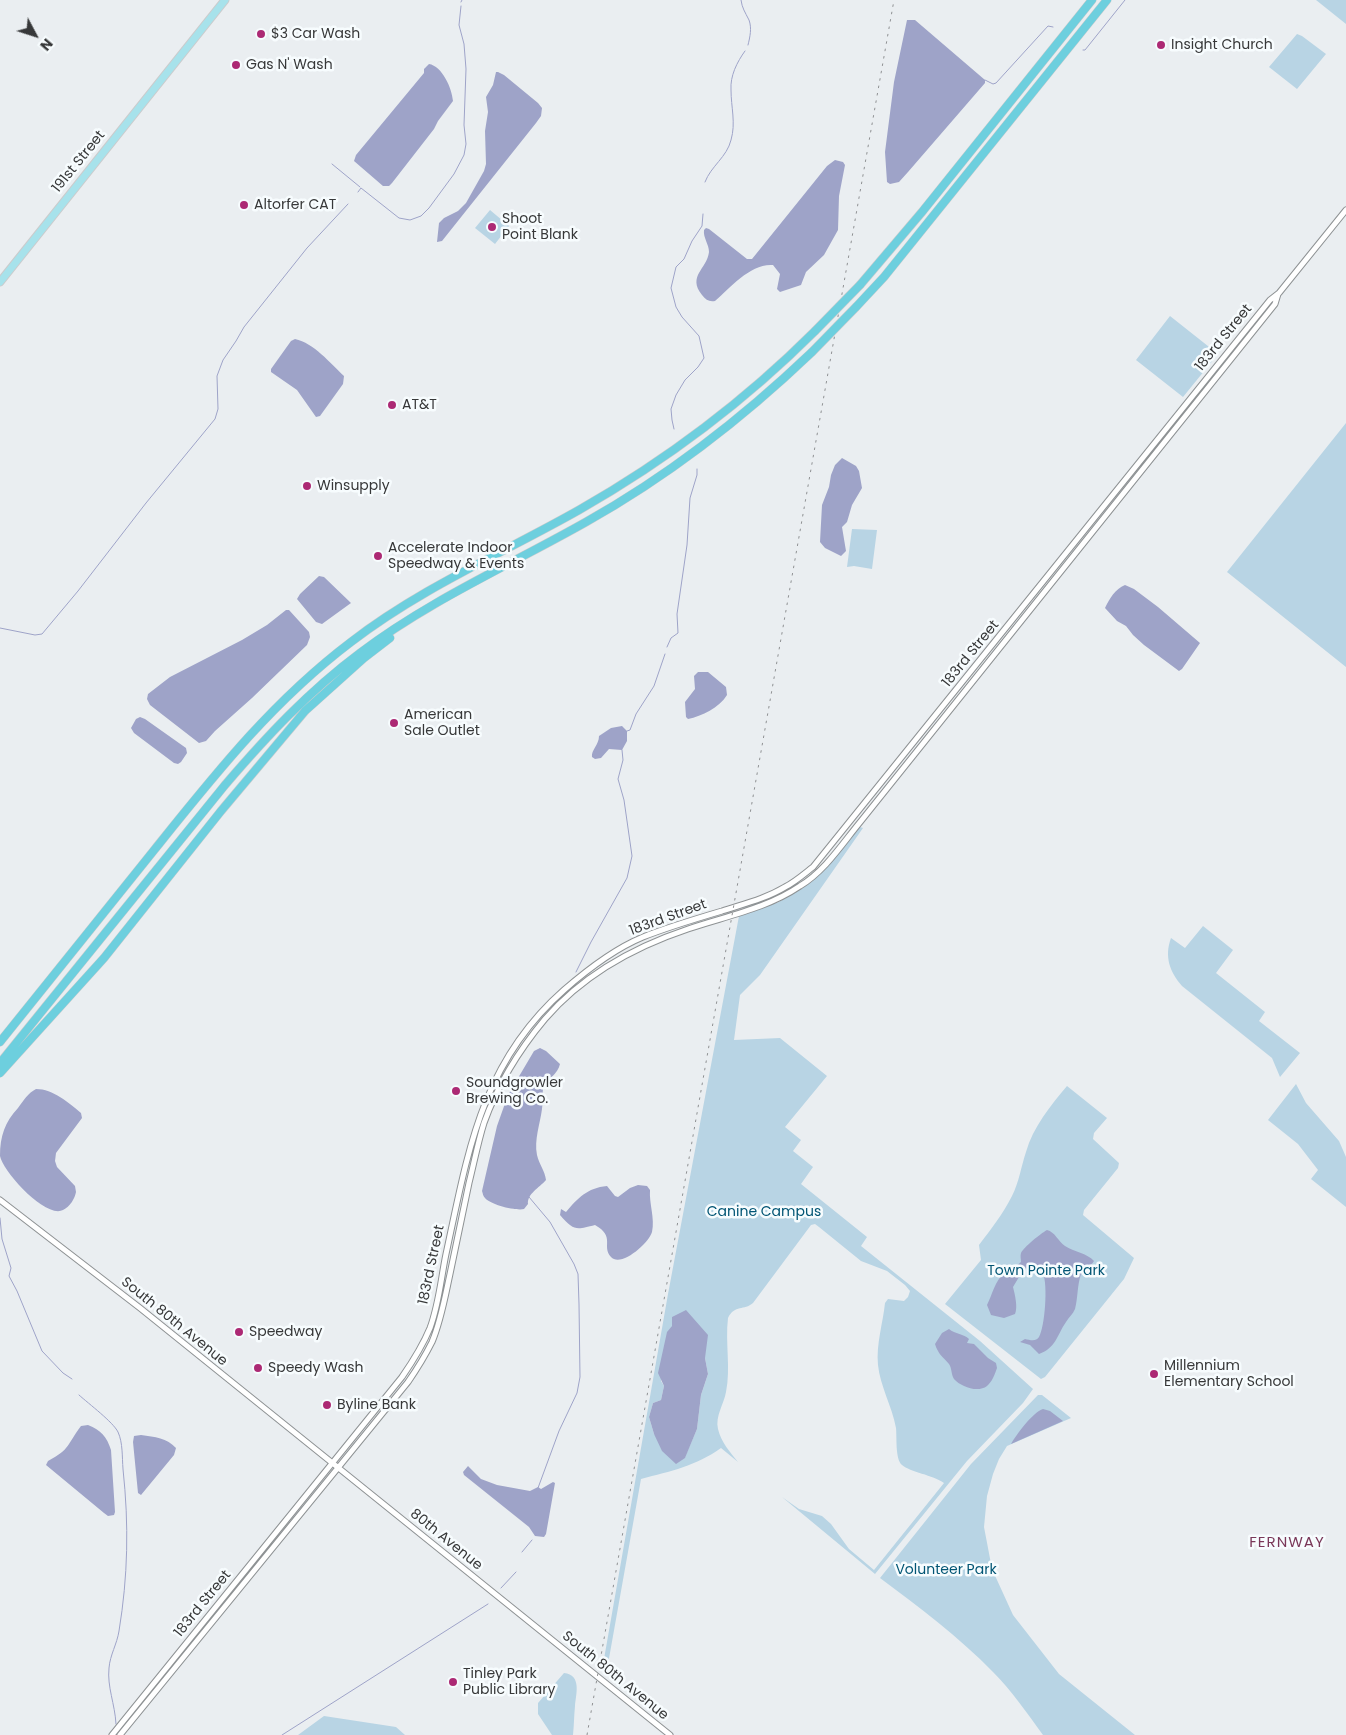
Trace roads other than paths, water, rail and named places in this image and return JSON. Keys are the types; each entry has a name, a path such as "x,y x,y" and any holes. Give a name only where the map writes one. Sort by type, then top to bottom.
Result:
{"highway":[{"path":"0,1042 214,776 252,731 292,692 350,642 394,612 445,581 580,509 642,472 703,429 751,391 815,331 860,285 922,212 1092,0"},
{"path":"0,1063 225,785 263,741 302,702 359,653 401,624 587,522 650,484 742,414 812,352 884,277 1107,0"},
{"path":"0,1073 104,958 221,811 305,711 364,658 426,610"}],"main road":[{"name":"191st Street","path":"0,282 225,0"}],"street":[{"name":"183rd Street","path":"112,1735 402,1377 418,1354 430,1327 475,1129 485,1101 500,1071 535,1019 570,985 616,951 640,938 752,902 771,894 786,887 813,867 1270,300 1279,293 1346,210"},
{"name":"183rd Street","path":"120,1735 408,1382 426,1354 444,1301 484,1123 511,1065 532,1035 570,994 626,955 661,938 759,908 802,886 819,871 867,814 1276,304 1279,293"},
{"name":"South 80th Avenue","path":"0,1200 140,1308 332,1463"},
{"name":"80th Avenue","path":"332,1463 545,1635"},
{"name":"South 80th Avenue","path":"545,1635 670,1735"}],"waterway":[{"path":"741,0 750,26 748,45"},
{"path":"1083,50 1085,50 1125,0"},
{"path":"358,192 361,188 399,218 410,220 421,216 429,208 454,174 464,155 466,144 464,125 466,69 464,44 459,25 461,6"},
{"path":"985,80 993,84 996,83 1048,26 1053,27"},
{"path":"705,182 726,151 731,140 733,121 731,85 737,64 745,51"},
{"path":"332,164 360,187"},
{"path":"0,628 35,635 42,634 78,591 146,503 215,419 218,409 217,376 223,360 244,327 307,248 348,204"},
{"path":"674,429 671,409 676,395 685,380 704,358 699,336 682,317 676,307 671,288 676,267 684,259 692,241 702,226 703,214"},
{"path":"667,647 671,638 678,633 677,614 687,545 690,498 697,469"},
{"path":"627,731 630,730 636,714 654,686 665,654"},
{"path":"576,972 627,878 632,856 624,800 618,779 623,760 622,750"},
{"path":"529,1197 550,1222 574,1264 578,1274 579,1304 580,1377 577,1393 559,1431 538,1488"},
{"path":"0,1218 2,1239 11,1268 9,1276 42,1351 63,1373 72,1379"},
{"path":"79,1395 115,1428 120,1436 122,1445 126,1510 126,1570 119,1631 109,1668 110,1689 116,1724"},
{"path":"522,1552 532,1540"},
{"path":"501,1588 516,1572"},
{"path":"282,1735 488,1604"}],"railway":[{"path":"587,1735 894,0"}],"place":[{"name":"$3 Car Wash","path":"261,34"},
{"name":"Insight Church","path":"1161,45"},
{"name":"Gas N' Wash","path":"236,65"},
{"name":"Altorfer CAT","path":"244,205"},
{"name":"Shoot Point Blank","path":"492,227"},
{"name":"AT&T","path":"392,405"},
{"name":"Winsupply","path":"307,486"},
{"name":"Accelerate Indoor Speedway & Events","path":"378,556"},
{"name":"American Sale Outlet","path":"394,723"},
{"name":"Soundgrowler Brewing Co.","path":"456,1091"},
{"name":"Speedway","path":"239,1332"},
{"name":"Speedy Wash","path":"258,1368"},
{"name":"Millennium Elementary School","path":"1154,1374"},
{"name":"Byline Bank","path":"327,1405"},
{"name":"Tinley Park Public Library","path":"453,1682"}],"district":[{"name":"FERNWAY","path":"1287,1543"}],"park label":[{"name":"Canine Campus","path":"764,1212"},
{"name":"Town Pointe Park","path":"1046,1271"},
{"name":"Volunteer Park","path":"946,1570"}]}
